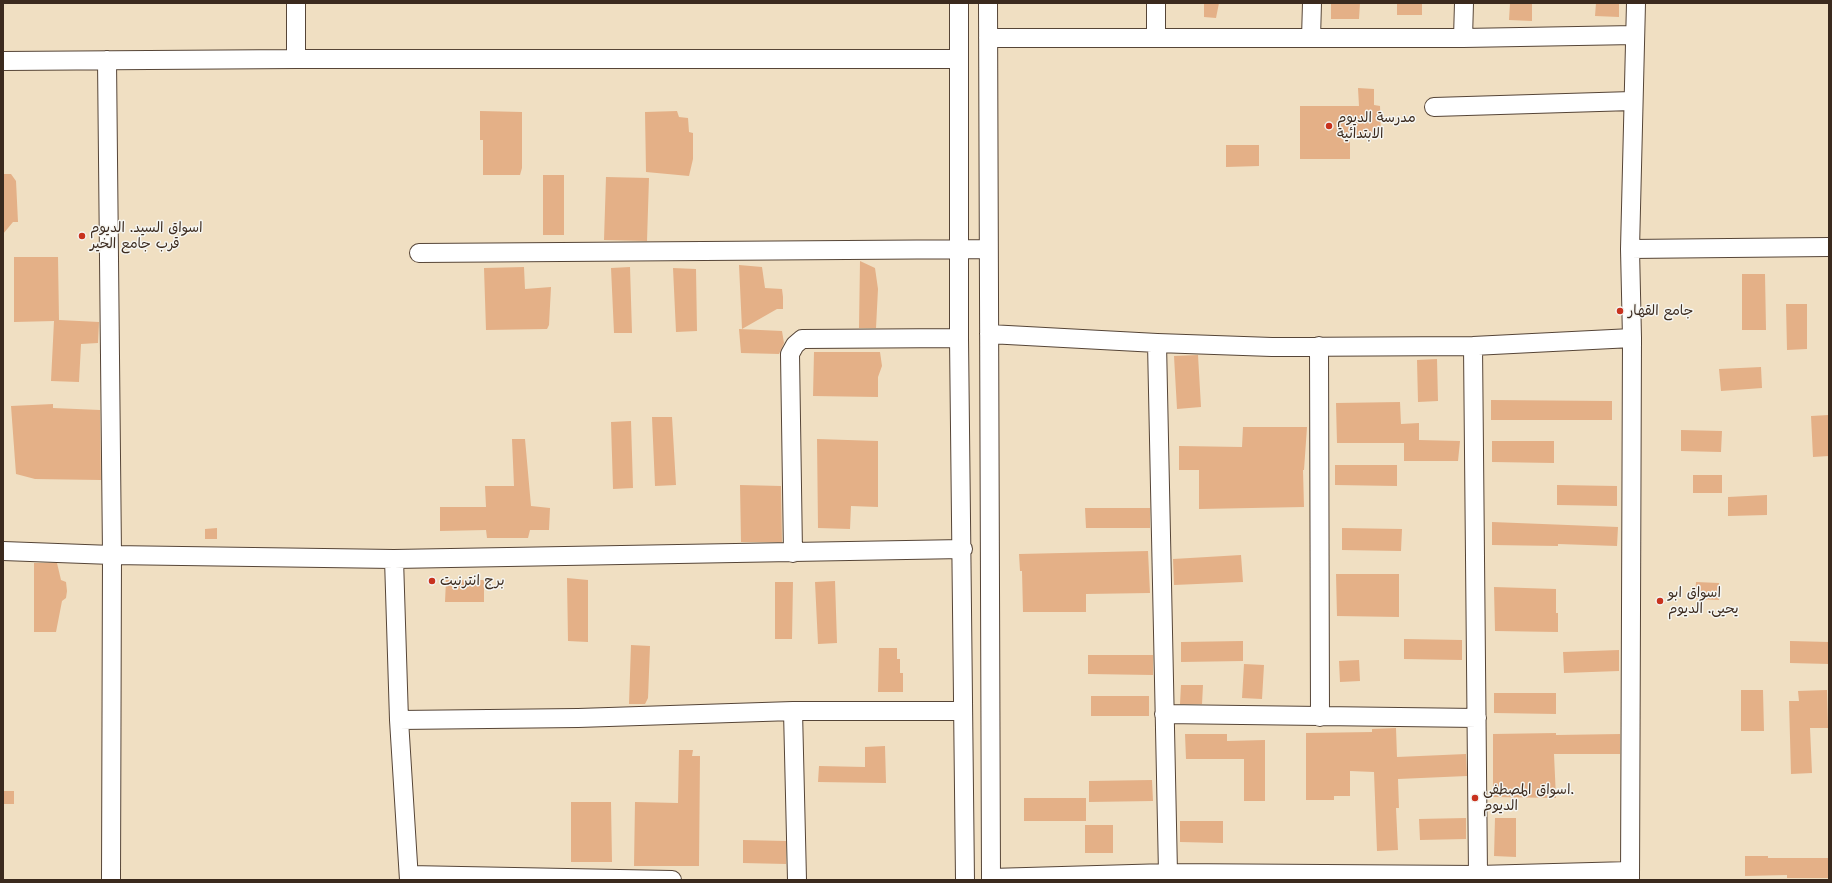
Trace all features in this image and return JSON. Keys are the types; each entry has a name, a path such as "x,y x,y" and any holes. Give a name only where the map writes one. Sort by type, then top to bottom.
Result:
{"street":[{"path":"296,3 296,59"},
{"path":"959,3 959,338 963,548 965,880"},
{"path":"988,3 991,879 1168,874 1630,876 1632,338 1630,248 1632,101 1636,3"},
{"path":"1156,3 1156,38"},
{"path":"1311,38 1312,3"},
{"path":"1463,38 1464,3"},
{"path":"988,38 1463,38 1635,35"},
{"path":"3,61 296,59 958,59"},
{"path":"108,60 112,555 111,880"},
{"path":"1434,107 1632,101"},
{"path":"1630,248 1829,247"},
{"path":"419,253 988,249"},
{"path":"989,334 1157,343 1319,346 1473,346 1632,338"},
{"path":"793,553 790,354 795,345 802,339 959,338"},
{"path":"1157,343 1168,874"},
{"path":"1319,346 1320,717"},
{"path":"1473,346 1478,875"},
{"path":"3,551 112,555 394,559 793,553 963,548"},
{"path":"394,559 399,720 409,877 672,880"},
{"path":"399,720 578,718 793,711 963,711"},
{"path":"793,711 797,880"},
{"path":"1164,714 1477,718"}],"building":[{"path":"1204,3 1219,3 1216,18 1204,17"},
{"path":"1331,3 1360,3 1359,19 1331,19"},
{"path":"1397,3 1422,3 1422,15 1397,15"},
{"path":"1510,3 1532,3 1532,21 1509,20"},
{"path":"1596,3 1619,3 1619,17 1595,16"},
{"path":"1358,88 1374,89 1374,105 1380,106 1381,137 1350,136 1350,159 1300,159 1300,106 1359,106"},
{"path":"480,111 522,112 522,168 520,175 483,175 483,140 480,140"},
{"path":"677,111 679,117 688,118 689,132 693,133 693,159 689,176 646,172 645,112"},
{"path":"1226,145 1259,145 1259,166 1226,167"},
{"path":"3,174 11,174 16,181 18,222 13,222 3,234"},
{"path":"543,175 564,175 564,235 543,235"},
{"path":"606,177 649,178 647,241 604,240"},
{"path":"14,257 58,257 59,320 99,322 98,343 81,344 79,382 51,381 54,321 14,322"},
{"path":"860,261 875,268 878,289 876,328 859,328"},
{"path":"739,265 762,267 765,288 782,289 783,297 783,309 777,309 742,329"},
{"path":"524,267 525,289 551,287 549,325 547,329 486,330 484,268"},
{"path":"630,267 632,333 614,333 611,268"},
{"path":"673,268 696,269 697,331 676,332"},
{"path":"1742,274 1765,274 1766,330 1742,330"},
{"path":"1786,304 1807,304 1807,349 1787,350"},
{"path":"739,329 782,331 784,343 779,354 741,353"},
{"path":"814,352 880,352 882,366 878,377 878,397 813,396"},
{"path":"1198,355 1201,407 1177,409 1174,356"},
{"path":"1437,359 1438,401 1418,402 1417,360"},
{"path":"1761,367 1762,388 1721,391 1719,369"},
{"path":"1491,400 1612,401 1612,420 1491,420"},
{"path":"1400,402 1401,424 1419,423 1419,440 1460,441 1458,461 1404,461 1404,443 1337,443 1336,403"},
{"path":"53,404 53,408 100,410 101,480 35,479 16,474 11,406"},
{"path":"1829,415 1829,456 1813,457 1811,416"},
{"path":"652,417 672,417 676,485 655,486"},
{"path":"631,421 633,488 613,489 611,422"},
{"path":"1243,427 1307,427 1303,470 1304,507 1199,509 1199,470 1179,470 1179,446 1242,447"},
{"path":"1681,430 1722,431 1721,452 1681,451"},
{"path":"512,439 525,439 531,506 550,508 549,530 530,530 528,538 487,538 486,530 440,531 440,507 486,507 485,486 514,486"},
{"path":"817,439 878,441 878,507 851,506 850,529 818,528"},
{"path":"1492,441 1554,441 1554,463 1492,462"},
{"path":"1335,465 1397,465 1397,486 1335,485"},
{"path":"1693,475 1722,475 1722,493 1693,493"},
{"path":"740,485 781,486 782,542 741,542"},
{"path":"1557,485 1617,486 1617,506 1557,505"},
{"path":"1767,495 1767,515 1728,516 1728,497"},
{"path":"1085,508 1150,508 1150,528 1086,528"},
{"path":"1492,522 1618,527 1617,546 1558,544 1558,546 1492,545"},
{"path":"217,528 217,539 205,539 205,529"},
{"path":"1342,528 1402,529 1401,551 1342,550"},
{"path":"1148,551 1150,593 1086,594 1086,612 1023,612 1022,571 1020,571 1019,554"},
{"path":"1241,555 1243,582 1174,585 1173,559"},
{"path":"34,563 57,563 61,580 66,582 66,598 62,601 56,632 34,632"},
{"path":"1336,574 1399,574 1399,617 1337,616"},
{"path":"567,578 588,580 588,642 568,641"},
{"path":"446,580 484,580 484,602 445,602"},
{"path":"835,581 837,643 818,644 815,582"},
{"path":"775,582 793,582 792,639 775,639"},
{"path":"1696,582 1719,583 1719,600 1695,599"},
{"path":"1494,587 1556,589 1558,632 1495,631"},
{"path":"1404,639 1462,640 1462,660 1404,659"},
{"path":"1243,641 1243,661 1181,662 1181,642"},
{"path":"1790,641 1829,642 1829,664 1790,663"},
{"path":"631,645 650,646 648,698 645,704 629,704"},
{"path":"879,648 897,648 897,659 900,659 900,673 903,673 903,692 878,692"},
{"path":"1619,650 1619,671 1564,673 1563,652"},
{"path":"1088,655 1153,655 1153,675 1088,674"},
{"path":"1359,660 1360,681 1340,682 1339,661"},
{"path":"1244,664 1264,665 1262,699 1242,698"},
{"path":"1181,685 1203,685 1202,704 1180,704"},
{"path":"1741,690 1763,690 1764,731 1741,731"},
{"path":"1827,690 1828,728 1810,728 1812,773 1791,774 1789,701 1799,701 1798,691"},
{"path":"1494,693 1556,693 1556,714 1494,713"},
{"path":"1091,696 1149,696 1149,716 1091,716"},
{"path":"1396,728 1397,757 1466,754 1467,776 1398,779 1399,808 1396,808 1398,850 1377,851 1374,772 1350,771 1350,796 1334,796 1334,800 1306,800 1306,733 1372,732 1372,729"},
{"path":"1556,733 1556,735 1620,734 1620,754 1554,754 1556,798 1493,797 1493,734"},
{"path":"1185,734 1227,734 1227,741 1265,740 1265,801 1244,801 1244,759 1186,759"},
{"path":"885,746 886,783 818,782 819,766 865,767 865,747"},
{"path":"679,750 693,750 692,756 700,756 699,866 634,866 635,802 678,803"},
{"path":"1152,780 1153,801 1089,802 1089,781"},
{"path":"3,791 14,791 14,804 3,804"},
{"path":"1024,798 1086,798 1086,821 1024,821"},
{"path":"571,802 611,802 612,862 571,862"},
{"path":"1466,818 1466,839 1420,840 1419,819"},
{"path":"1495,818 1516,818 1516,857 1494,856"},
{"path":"1180,821 1223,821 1223,843 1180,842"},
{"path":"1085,825 1113,825 1113,853 1085,853"},
{"path":"743,840 786,841 786,864 743,863"},
{"path":"1745,856 1768,856 1768,858 1829,858 1829,878 1787,878 1787,875 1745,876"}],"place":[{"name":"مدرسة الديوم الابتدائية","path":"1329,126"},
{"name":"اسواق السيد. الديوم قرب جامع الخير","path":"82,236"},
{"name":"جامع القهار","path":"1620,311"},
{"name":"برج انترنيت","path":"432,581"},
{"name":"اسواق ابو يحيى. الديوم","path":"1660,601"},
{"name":"اسواق المصطفى. الديوم","path":"1475,798"}]}
